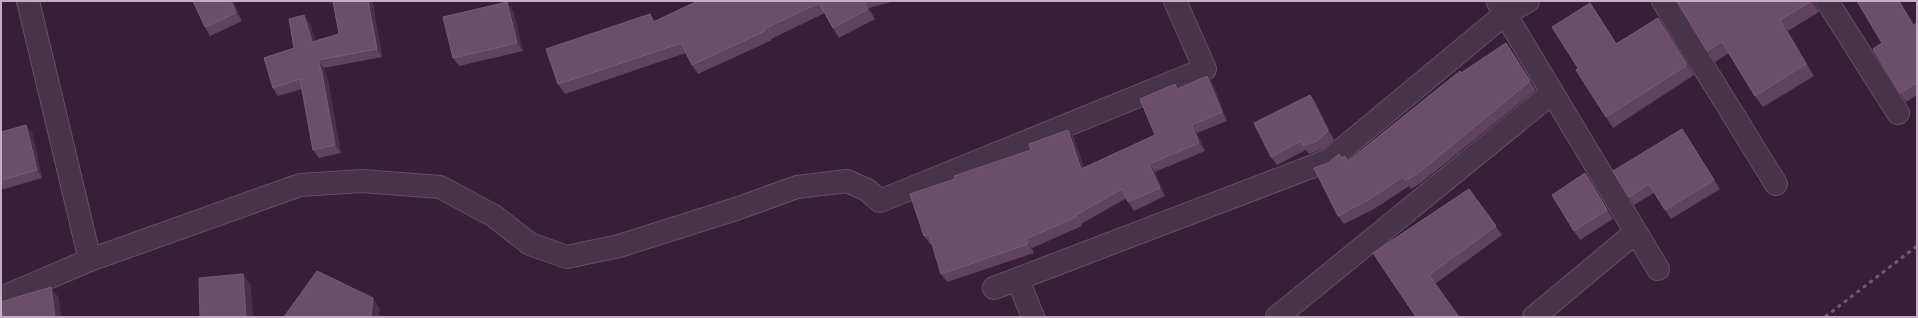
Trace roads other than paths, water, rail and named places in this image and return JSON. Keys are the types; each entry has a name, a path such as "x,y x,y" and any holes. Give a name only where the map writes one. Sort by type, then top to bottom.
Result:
{"street":[{"path":"28,1 90,260"},
{"path":"1,298 90,260 300,184 362,181 440,188 494,216 530,244 567,257 619,246 736,209 797,187 847,181 867,190 880,201 1204,69 1175,1"},
{"path":"994,288 1328,160 1501,7 1528,1"},
{"path":"1663,1 1776,184"},
{"path":"1827,1 1898,113"},
{"path":"1501,7 1658,269"},
{"path":"1277,317 1552,93"},
{"path":"1534,317 1636,232"},
{"path":"1018,280 1033,317"}],"railway":[{"path":"1825,317 1917,246"}]}
